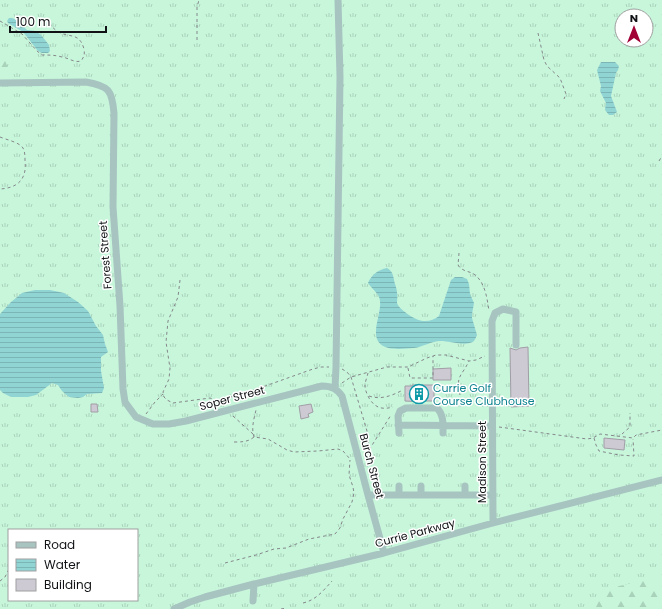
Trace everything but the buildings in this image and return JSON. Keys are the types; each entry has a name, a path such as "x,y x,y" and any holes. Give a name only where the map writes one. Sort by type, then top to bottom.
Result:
{"street":[{"path":"335,388 340,77 338,0"},
{"name":"Forest Street","path":"0,83 86,82 98,84 107,88 113,100 113,207 120,306 123,389 125,402 136,417"},
{"name":"Madison Street","path":"493,523 492,426 489,352 492,321 495,313 503,309 516,312 516,345"},
{"name":"Soper Street","path":"136,417 153,424 169,424 322,386 335,388"},
{"name":"Burch Street","path":"335,388 342,396 384,553"},
{"path":"399,433 398,416 400,411 406,408 437,408 441,412 443,429"},
{"path":"398,425 420,425 443,429 464,429 492,426"},
{"path":"420,425 420,433"},
{"name":"Currie Parkway","path":"174,609 205,597 254,584 384,553 493,523 662,480"},
{"path":"399,486 399,495"},
{"path":"421,486 421,495"},
{"path":"442,486 442,495"},
{"path":"465,486 465,495"},
{"path":"368,495 492,495"},
{"path":"254,584 254,601"}],"path":[{"path":"197,40 197,7 199,0"},
{"path":"0,21 22,34 42,55 50,54 77,62 81,61 84,53 81,41 78,37 65,35 58,32 47,19"},
{"path":"538,33 544,60 547,66 560,78 566,94 564,99"},
{"path":"0,137 22,147 25,153 26,169 25,175 16,185 7,189 0,189"},
{"path":"659,161 662,156"},
{"path":"459,253 458,265 461,269 478,277 482,284 487,299 489,314"},
{"path":"143,420 155,402 163,394 169,379 170,368 166,342 168,321 178,297 180,280"},
{"path":"484,356 489,352"},
{"path":"335,388 351,377 387,367 408,367 433,356 446,355 476,360 489,352"},
{"path":"408,367 410,378 433,378 433,356"},
{"path":"460,395 458,380 470,360"},
{"path":"218,400 240,395 313,369 322,367 340,368 347,372 351,377 367,431 369,450"},
{"path":"369,372 365,386 366,392 372,402 376,407 394,407"},
{"path":"368,396 380,398 401,391"},
{"path":"163,394 167,400 173,402 210,398 224,403"},
{"path":"254,437 254,419 259,402"},
{"path":"227,410 253,434"},
{"path":"358,457 369,450 393,411"},
{"path":"622,434 630,426 630,413"},
{"path":"492,426 587,439 593,438 600,434 633,438 662,430"},
{"path":"234,442 250,441 254,437"},
{"path":"225,563 335,534 340,528 352,502 354,493 349,475 350,459 343,451 338,449 294,452 287,450 268,439 254,437"},
{"path":"593,438 599,451 634,456 633,438"},
{"path":"0,581 5,577 8,571"},
{"path":"303,603 311,601 317,597 332,581"},
{"path":"281,609 286,608"}],"green space":[{"path":"0,0 662,0 662,609 0,609"},
{"path":"0,54 4,55 10,77 0,77"},
{"path":"662,577 662,609 595,609 605,589"}],"water":[{"path":"9,18 17,20 27,30 36,31 49,45 50,51 48,53 42,53 38,51 23,32 8,23 7,21"},
{"path":"601,62 615,62 619,66 611,96 617,112 613,115 609,115 605,110 606,103 600,91 601,86 597,70"},
{"path":"387,268 393,275 397,290 398,305 413,318 422,321 435,319 439,316 451,280 455,277 467,279 470,294 474,303 472,318 477,335 474,341 463,344 437,341 417,347 402,349 389,348 379,343 376,331 380,299 368,283 371,277 376,273"},
{"path":"35,290 50,290 64,293 88,311 103,335 108,352 101,357 101,371 104,388 102,393 87,394 78,398 69,397 58,385 52,383 36,395 28,397 11,397 0,390 0,314 22,293"}],"place":[{"name":"Currie Golf Course Clubhouse","path":"419,394"}]}
